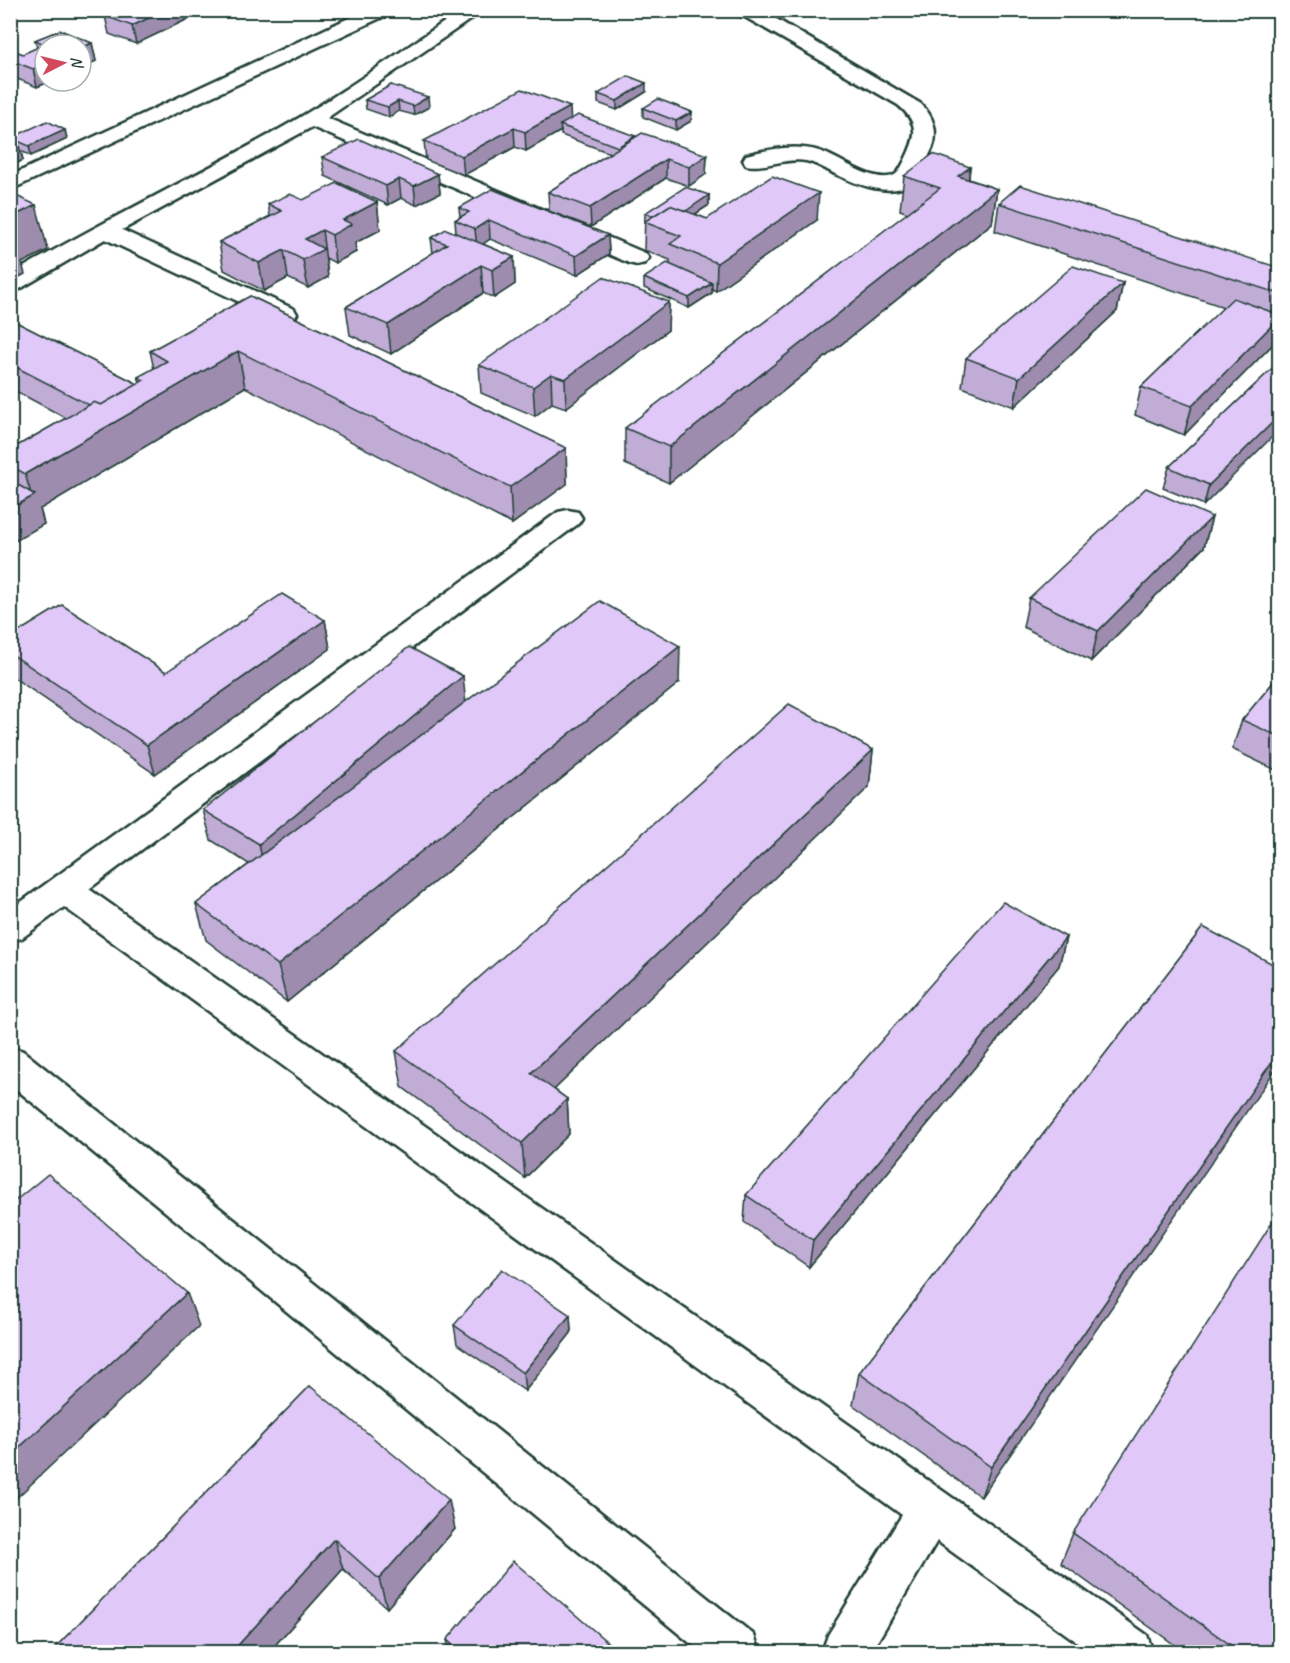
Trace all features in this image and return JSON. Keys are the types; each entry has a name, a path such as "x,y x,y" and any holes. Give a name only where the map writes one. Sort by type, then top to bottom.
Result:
{"street":[{"path":"10,184 382,10"},
{"path":"10,285 104,230 311,119 475,10"},
{"path":"741,10 752,13 905,101 919,111 924,123 925,141 907,176 897,183 885,184 871,180 813,156 781,154 754,160"},
{"path":"311,119 637,258"},
{"path":"104,230 285,314"},
{"path":"10,929 568,518"},
{"path":"64,889 1130,1653"},
{"path":"10,1062 736,1653"},
{"path":"845,1653 932,1509"}],"building":[{"path":"118,10 165,10 132,26 105,16"},
{"path":"33,49 33,69 10,60 10,56 18,52 23,54"},
{"path":"628,76 646,83 617,101 598,94"},
{"path":"391,85 428,97 413,106 398,101 388,107 365,100"},
{"path":"522,89 570,107 525,132 514,128 462,156 424,141"},
{"path":"658,99 692,112 676,121 643,108"},
{"path":"578,115 635,136 618,147 560,125"},
{"path":"47,121 65,130 29,146 11,138"},
{"path":"642,133 707,155 689,167 666,159 590,208 548,192"},
{"path":"10,138 18,142 10,146"},
{"path":"359,139 438,174 414,186 399,179 386,186 322,157"},
{"path":"933,154 970,167 958,176 997,189 669,447 625,428 940,188 904,176"},
{"path":"772,176 819,193 717,263 670,244 681,236 644,222 670,205 707,219"},
{"path":"337,183 377,202 343,220 352,224 332,235 322,230 305,239 324,249 303,260 284,250 259,263 219,242 282,211 268,204 290,194 303,200"},
{"path":"1020,185 1280,268 1280,294 999,203"},
{"path":"685,187 709,195 686,211 670,205 653,216 645,213"},
{"path":"492,189 608,235 576,256 489,220 475,229 455,220 469,212 459,208"},
{"path":"10,193 36,205 10,218"},
{"path":"446,229 514,257 492,270 481,265 388,325 346,307 447,244 431,238"},
{"path":"667,263 712,283 689,298 644,278"},
{"path":"1073,266 1123,283 1019,378 966,358"},
{"path":"603,277 669,302 565,379 551,374 533,387 479,365"},
{"path":"250,296 566,448 510,487 238,351 25,474 10,465 10,450 94,402 101,405 144,380 138,377 167,361 150,351"},
{"path":"1233,298 1280,315 1280,317 1192,406 1141,387"},
{"path":"10,319 138,384 101,405 94,402 89,405 10,364"},
{"path":"1280,361 1280,415 1209,485 1169,467"},
{"path":"10,480 35,495 10,509"},
{"path":"1146,488 1212,517 1098,631 1029,598"},
{"path":"282,594 325,620 147,745 10,653 10,637 62,605 166,672"},
{"path":"600,601 680,646 278,965 196,904"},
{"path":"409,647 463,676 259,844 203,810"},
{"path":"1280,674 1280,737 1242,720"},
{"path":"789,704 873,750 531,1073 567,1099 522,1143 396,1051"},
{"path":"1003,902 1066,937 813,1240 746,1195"},
{"path":"1203,927 1280,968 1280,1050 991,1467 859,1373"},
{"path":"48,1174 187,1293 10,1456 10,1205"},
{"path":"1280,1210 1280,1653 1242,1653 1073,1533"},
{"path":"502,1269 570,1315 523,1373 454,1325"},
{"path":"310,1386 449,1500 379,1579 334,1539 231,1653 50,1653"},
{"path":"513,1561 620,1653 462,1653 447,1640"}]}
